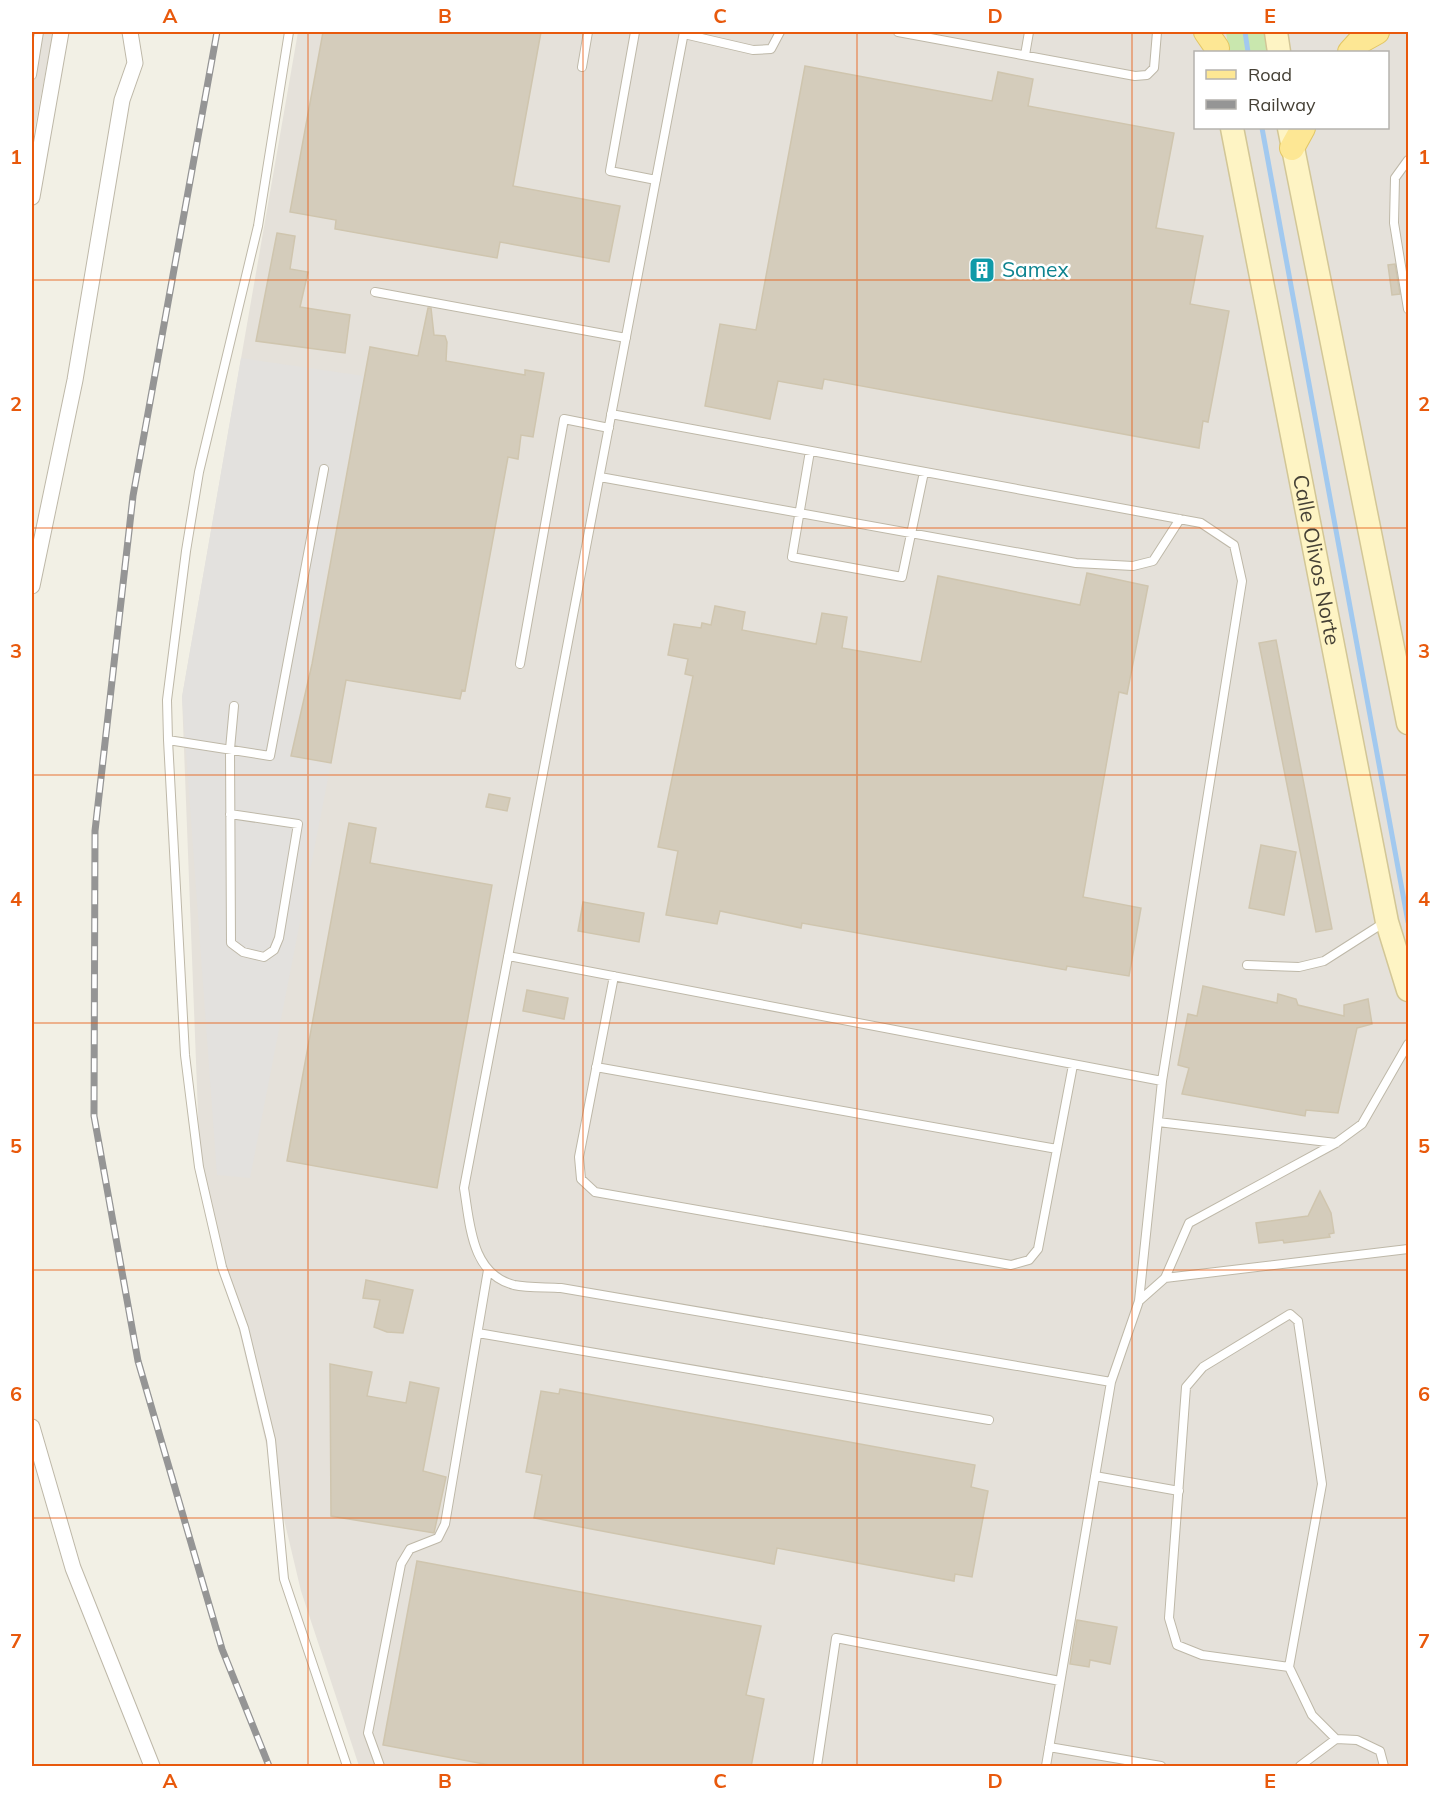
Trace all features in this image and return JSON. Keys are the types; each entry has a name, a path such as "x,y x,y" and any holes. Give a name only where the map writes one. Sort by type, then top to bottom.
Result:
{"main road":[{"path":"1276,32 1279,51"},
{"path":"1351,51 1359,42 1377,32"},
{"name":"Calle Olivos Norte","path":"1233,129 1387,922 1408,990"},
{"path":"1295,134 1408,723"}],"street":[{"path":"32,197 61,32"},
{"path":"32,586 75,380 123,100 135,63 130,32"},
{"path":"32,1427 73,1568 152,1767"}],"lane":[{"path":"32,75 39,32"},
{"path":"289,32 258,226 199,472 166,700 181,998 199,1167 222,1267 244,1328 271,1440 284,1579 347,1767"},
{"path":"582,67 588,32"},
{"path":"635,32 610,171 656,180"},
{"path":"780,32 771,49 753,50 684,33 464,1188 473,1246 488,1270 513,1285 561,1288 1111,1382"},
{"path":"898,32 1135,76 1147,75 1154,68 1157,32"},
{"path":"1025,55 1029,32"},
{"path":"1408,160 1395,178 1394,223 1408,309"},
{"path":"375,292 626,338"},
{"path":"611,414 1201,523 1233,545 1242,581 1162,1081 1140,1301 1111,1382 1046,1767"},
{"path":"520,664 564,419 609,428"},
{"path":"810,451 792,556 803,559 902,577 924,472"},
{"path":"168,740 270,756 324,469"},
{"path":"600,477 1076,563 1133,566 1153,561 1180,519"},
{"path":"230,814 298,824 279,938 274,950 264,957 243,952 231,943 230,814 230,750 234,706"},
{"path":"1247,965 1299,967 1324,961 1387,922"},
{"path":"508,956 1162,1081"},
{"path":"614,976 579,1157 581,1179 595,1192 1011,1265 1029,1260 1038,1249 1073,1065"},
{"path":"1140,1301 1165,1278 1189,1224 1336,1143 1362,1124 1408,1044"},
{"path":"596,1067 1057,1149"},
{"path":"1158,1122 1336,1143"},
{"path":"1165,1278 1408,1249"},
{"path":"380,1767 368,1733 401,1564 410,1549 438,1538 445,1524 488,1270"},
{"path":"1289,1667 1202,1654 1177,1645 1169,1618 1186,1387 1203,1367 1290,1314 1298,1321 1322,1484 1289,1667 1312,1715 1335,1739"},
{"path":"478,1333 989,1420"},
{"path":"1095,1476 1179,1491"},
{"path":"817,1767 836,1638 1060,1681"},
{"path":"1300,1767 1335,1739 1357,1740 1380,1751 1384,1767"},
{"path":"1049,1748 1161,1767"}],"shaded area":[{"path":"32,32 53,32 32,143"},
{"path":"298,32 1408,32 1408,1766 359,1766 301,1591 200,1166 182,697"},
{"path":"241,358 364,376 292,755 331,763 250,1178 217,1175 182,697"}],"green space":[{"path":"1226,32 1264,32 1267,51 1229,51"}],"building":[{"path":"323,32 541,32 513,186 620,206 609,262 500,242 497,258 335,229 336,220 290,212"},
{"name":"Samex","path":"805,66 992,101 998,72 1033,79 1028,106 1174,133 1156,228 1203,236 1190,304 1229,311 1208,422 1203,421 1199,448 824,379 822,389 778,381 770,419 705,406 720,324 756,330"},
{"path":"277,233 295,236 290,269 308,272 300,307 350,315 345,353 256,341"},
{"path":"1395,264 1400,294 1392,295 1388,265"},
{"path":"428,308 431,308 434,335 445,336 446,361 525,375 525,370 544,373 533,437 521,435 518,459 508,457 465,691 462,690 460,699 346,680 331,763 291,756 312,664 370,347 418,356"},
{"path":"1087,573 1148,586 1127,694 1119,692 1083,897 1141,908 1129,976 1067,966 1066,970 802,923 801,928 720,911 717,924 666,915 678,851 658,847 693,676 685,674 688,659 668,655 674,624 701,628 702,623 711,625 715,606 745,612 742,630 816,644 822,613 847,617 842,648 921,662 938,576 1080,605"},
{"path":"1276,640 1332,929 1316,932 1259,643"},
{"path":"489,794 510,798 507,811 486,807"},
{"path":"349,823 376,828 370,863 492,885 437,1188 287,1161"},
{"path":"1261,845 1296,852 1284,915 1249,908"},
{"path":"583,902 644,913 639,942 578,931"},
{"path":"1203,986 1277,1003 1278,994 1296,999 1298,1005 1344,1016 1344,1005 1368,999 1372,1024 1357,1028 1338,1113 1306,1110 1305,1116 1182,1094 1189,1068 1178,1065 1188,1014 1197,1016"},
{"path":"527,990 568,998 564,1019 523,1011"},
{"path":"1320,1191 1331,1213 1334,1233 1329,1234 1330,1237 1284,1243 1283,1240 1259,1243 1256,1223 1308,1216"},
{"path":"366,1280 413,1290 403,1333 387,1332 374,1327 380,1300 363,1298"},
{"path":"330,1364 372,1372 367,1396 406,1403 410,1382 439,1388 423,1471 446,1477 434,1533 331,1516"},
{"path":"560,1389 975,1465 971,1487 988,1491 972,1577 955,1574 954,1581 777,1548 774,1564 534,1518 542,1475 526,1472 541,1391 559,1394"},
{"path":"417,1561 761,1626 746,1695 764,1699 751,1767 500,1767 383,1745"},
{"path":"1077,1620 1117,1627 1110,1664 1090,1660 1089,1667 1070,1664"}],"waterway":[{"path":"1245,32 1248,51"},
{"path":"1262,129 1408,922"}],"railway":[{"path":"217,32 133,496 95,831 94,1116 138,1361 222,1649 269,1766"}],"place":[{"name":"Samex","path":"982,270"}]}
